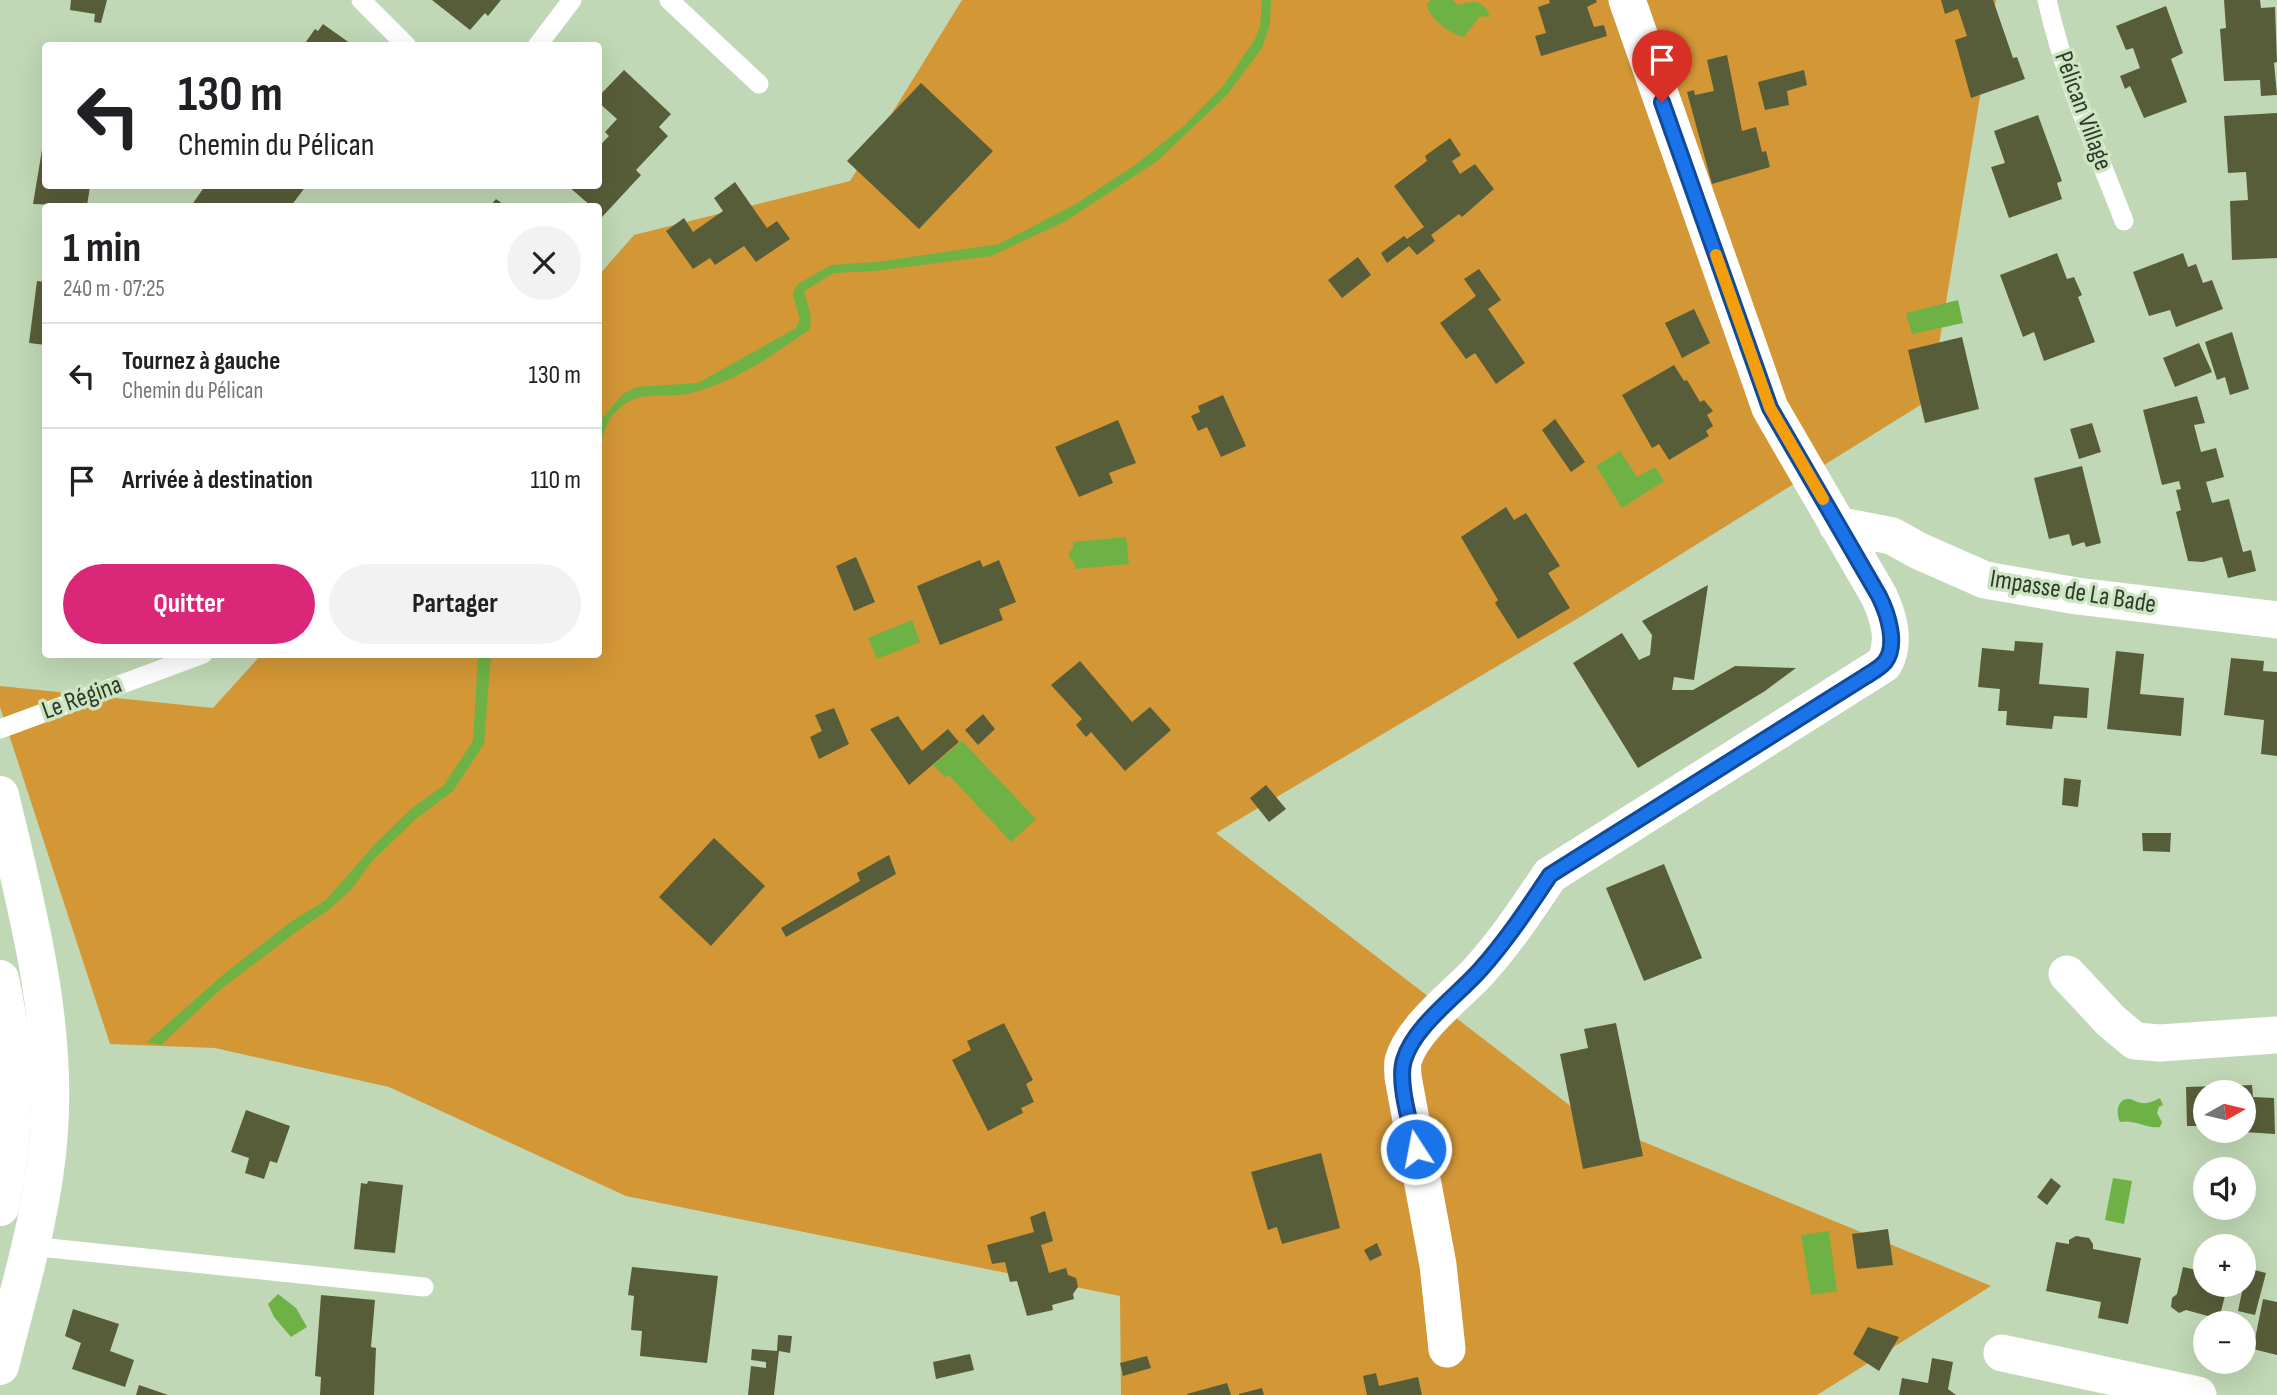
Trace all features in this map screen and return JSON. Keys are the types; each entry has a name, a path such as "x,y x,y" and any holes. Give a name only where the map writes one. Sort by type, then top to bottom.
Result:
{"main road":[{"path":"0,795 27,910 49,1040 49,1131 42,1194 0,1366"},
{"path":"0,979 9,1025 14,1096 12,1136 0,1207"}],"street":[{"path":"1447,1349 1438,1265 1403,1077 1404,1060 1410,1046 1422,1029 1480,970 1522,918 1550,875 1884,664 1890,653 1886,611 1770,408 1627,0"},
{"name":"Impasse de La Bade","path":"1838,525 1892,536 1985,580 2077,596 2277,620"},
{"path":"2067,974 2111,1021 2135,1041 2160,1043 2277,1035"},
{"path":"2001,1353 2197,1395"}],"lane":[{"path":"361,0 403,42"},
{"path":"540,42 572,0"},
{"path":"669,0 759,84"},
{"name":"Pélican Village","path":"2047,0 2053,26 2082,110 2124,221"},
{"name":"Le Régina","path":"0,729 192,658"},
{"path":"30,1245 424,1287"}],"shaded area":[{"path":"962,0 1996,0 1930,399 1585,614 1216,833 1586,1118 1991,1286 1817,1395 1121,1395 1120,1296 626,1196 389,1087 215,1048 110,1044 0,707 0,686 213,708 258,658 602,658 602,272 634,235 850,181"},
{"path":"1262,0 1271,0 1270,24 1262,48 1226,96 1156,162 1064,222 991,256 874,271 834,273 804,291 810,316 809,330 767,358 707,388 682,395 647,396 631,400 612,416 602,438 602,418 623,394 636,387 698,383 796,328 800,319 794,290 798,284 831,265 877,262 999,244 1074,205 1135,165 1185,125 1224,85 1255,39 1260,26"},
{"path":"1431,0 1452,0 1458,5 1478,3 1490,17 1480,16 1464,37 1459,36 1431,15 1427,4"},
{"path":"1958,300 1963,323 1912,334 1906,313"},
{"path":"1620,451 1637,477 1655,467 1664,481 1622,508 1596,466"},
{"path":"1126,537 1129,564 1075,569 1074,562 1069,557 1073,542"},
{"path":"912,620 920,642 877,659 868,638"},
{"path":"478,658 491,658 484,744 453,791 417,818 372,861 351,890 327,911 221,989 161,1045 147,1042 224,974 292,921 326,900 375,844 411,809 444,785 473,741"},
{"path":"962,741 1036,819 1011,842 949,775 945,777 933,765"},
{"path":"2160,1098 2163,1105 2157,1113 2162,1122 2160,1127 2120,1122 2118,1111 2125,1099 2146,1103"},
{"path":"2113,1178 2132,1181 2124,1224 2105,1220"},
{"path":"1829,1231 1837,1291 1811,1295 1801,1235"},
{"path":"278,1294 296,1308 307,1327 291,1337 274,1317 268,1304"}],"building":[{"path":"71,0 107,0 101,23 94,22 95,14 70,10"},
{"path":"432,0 501,0 488,16 485,13 470,30"},
{"path":"1549,0 1596,0 1597,2 1587,7 1594,27 1604,25 1607,36 1541,56 1535,36 1546,33 1538,7 1550,3"},
{"path":"1941,0 1993,0 2013,58 2017,57 2025,79 1971,98 1955,40 1967,36 1958,9 1945,14"},
{"path":"2224,0 2260,0 2261,8 2275,7 2277,62 2274,63 2277,95 2261,96 2260,80 2224,81 2220,29 2226,28"},
{"path":"2166,6 2183,53 2171,59 2187,102 2144,118 2130,86 2125,89 2120,76 2140,68 2133,48 2126,50 2116,26"},
{"path":"323,24 348,42 306,42 315,29 318,31"},
{"path":"1727,55 1742,131 1756,127 1762,152 1766,151 1770,167 1712,184 1687,92 1694,90 1695,95 1714,91 1707,60"},
{"path":"624,70 671,114 659,127 668,136 636,170 641,175 602,217 602,203 588,203 571,189 602,189 602,143 609,136 605,132 617,119 602,106 602,93"},
{"path":"1804,70 1807,85 1787,91 1789,105 1765,110 1758,82"},
{"path":"921,83 993,151 919,229 847,161"},
{"path":"2277,113 2277,258 2232,260 2230,201 2248,200 2246,172 2228,173 2224,116"},
{"path":"2038,115 2062,181 2057,183 2062,199 2009,218 1991,167 2005,163 1994,131"},
{"path":"1450,138 1461,155 1452,161 1460,174 1475,164 1494,189 1462,217 1459,214 1431,235 1435,241 1417,255 1409,246 1387,263 1381,253 1404,236 1407,239 1424,227 1394,186 1427,161 1425,156"},
{"path":"42,150 42,189 90,189 87,203 33,204"},
{"path":"735,182 767,228 777,221 790,239 756,262 744,246 715,265 710,258 693,269 666,231 684,218 693,232 723,211 714,198"},
{"path":"203,189 304,189 293,203 193,203"},
{"path":"2057,253 2067,279 2074,277 2082,295 2078,297 2095,342 2044,361 2034,332 2023,337 2000,275"},
{"path":"2183,253 2188,267 2196,264 2203,283 2212,280 2223,309 2176,327 2170,310 2149,316 2133,272"},
{"path":"1358,257 1371,275 1342,298 1328,280"},
{"path":"1479,269 1501,300 1488,309 1525,363 1496,384 1475,353 1466,359 1440,323 1476,296 1464,279"},
{"path":"37,281 42,282 42,345 29,343"},
{"path":"1694,309 1710,343 1682,358 1665,323"},
{"path":"2232,332 2249,389 2230,395 2225,377 2217,380 2205,342"},
{"path":"1962,337 1979,409 1925,423 1908,350"},
{"path":"2199,343 2212,372 2175,387 2163,358"},
{"path":"1674,365 1700,402 1704,400 1713,411 1707,415 1713,426 1706,431 1709,436 1669,460 1659,444 1652,448 1622,395"},
{"path":"1223,395 1246,446 1221,457 1207,427 1198,431 1191,416 1200,412 1198,406"},
{"path":"2197,396 2205,423 2194,425 2201,452 2216,448 2224,477 2206,482 2212,503 2229,499 2243,552 2251,550 2256,571 2228,578 2222,557 2203,562 2188,561 2176,512 2181,510 2176,490 2181,489 2179,481 2162,485 2143,410"},
{"path":"1555,419 1585,462 1571,472 1542,430"},
{"path":"1118,420 1136,463 1109,473 1113,483 1079,497 1055,447"},
{"path":"2092,423 2101,452 2079,459 2070,429"},
{"path":"2082,466 2101,543 2086,547 2084,542 2072,546 2069,534 2049,539 2034,478"},
{"path":"1506,507 1514,520 1526,513 1560,566 1548,573 1570,608 1518,639 1495,603 1498,600 1461,537"},
{"path":"856,557 875,602 854,611 836,566"},
{"path":"980,560 983,567 999,560 1016,602 999,609 1003,620 940,645 917,586"},
{"path":"1708,585 1694,680 1674,677 1672,690 1693,690 1735,666 1796,668 1765,691 1638,768 1573,663 1622,633 1639,660 1650,655 1652,635 1642,621"},
{"path":"2015,641 2043,643 2039,684 2089,688 2087,718 2054,716 2052,729 2006,725 2007,711 1998,711 2000,689 1978,687 1982,648 2014,651"},
{"path":"2116,651 2144,654 2140,694 2184,698 2181,736 2107,729"},
{"path":"2231,658 2264,661 2263,671 2277,672 2277,756 2261,754 2264,720 2224,715"},
{"path":"1080,661 1132,722 1150,707 1171,730 1125,771 1091,732 1086,737 1076,725 1082,719 1051,685"},
{"path":"834,708 849,744 819,759 810,737 822,731 815,715"},
{"path":"983,714 995,729 978,745 965,730"},
{"path":"898,716 922,751 948,729 959,742 909,785 870,729"},
{"path":"2064,778 2081,780 2078,807 2062,805"},
{"path":"1266,785 1286,809 1269,822 1250,798"},
{"path":"2142,833 2171,833 2170,852 2143,851"},
{"path":"714,838 765,886 711,946 659,897"},
{"path":"889,855 896,874 786,937 781,928 860,881 857,873"},
{"path":"1664,864 1702,958 1644,981 1606,888"},
{"path":"1004,1023 1033,1080 1026,1084 1034,1102 1021,1108 1023,1113 988,1131 952,1060 971,1050 967,1041"},
{"path":"1616,1023 1643,1156 1583,1169 1560,1054 1588,1048 1584,1029"},
{"path":"2186,1087 2193,1087 2193,1126 2187,1126"},
{"path":"2256,1097 2274,1098 2275,1134 2256,1133"},
{"path":"246,1110 290,1126 277,1163 270,1161 264,1179 245,1173 249,1158 231,1152"},
{"path":"1321,1153 1340,1228 1282,1244 1277,1227 1268,1230 1251,1172"},
{"path":"2051,1178 2061,1186 2047,1205 2037,1197"},
{"path":"368,1181 403,1185 395,1253 354,1249 361,1183 367,1184"},
{"path":"1045,1211 1053,1241 1041,1245 1049,1273 1066,1268 1068,1275 1076,1278 1078,1287 1073,1294 1074,1299 1052,1305 1053,1310 1027,1316 1017,1281 1010,1282 1005,1262 992,1264 987,1245 1034,1232 1030,1217"},
{"path":"1888,1229 1893,1265 1857,1269 1852,1234"},
{"path":"2076,1236 2089,1238 2093,1249 2141,1258 2128,1324 2098,1318 2101,1302 2046,1291 2056,1242 2069,1244 2069,1240"},
{"path":"1377,1243 1382,1255 1370,1261 1364,1250"},
{"path":"632,1267 718,1276 707,1363 640,1356 642,1331 631,1330 634,1296 628,1295"},
{"path":"2183,1267 2193,1269 2193,1297 2225,1297 2221,1311 2186,1310 2179,1313 2171,1307 2172,1298 2177,1294"},
{"path":"2256,1270 2266,1273 2256,1311 2238,1311 2241,1297 2256,1297"},
{"path":"321,1295 375,1300 371,1347 376,1348 374,1395 320,1395 321,1377 315,1376"},
{"path":"2263,1299 2277,1302 2277,1355 2256,1350 2256,1334"},
{"path":"73,1309 119,1324 110,1351 134,1360 125,1387 72,1369 81,1343 65,1336"},
{"path":"1868,1327 1899,1337 1879,1371 1853,1354"},
{"path":"778,1335 792,1336 790,1353 779,1351 774,1395 748,1395 751,1366 766,1368 766,1362 751,1360 752,1349 777,1351"},
{"path":"970,1354 974,1370 936,1379 933,1362"},
{"path":"1147,1356 1151,1368 1123,1376 1120,1363"},
{"path":"1932,1358 1953,1362 1948,1389 1956,1395 1899,1395 1902,1378 1928,1383"},
{"path":"1376,1373 1379,1386 1418,1377 1422,1395 1367,1395 1363,1376"},
{"path":"1227,1383 1231,1395 1187,1394"},
{"path":"139,1385 168,1395 136,1395"},
{"path":"1262,1388 1264,1395 1239,1395 1239,1394"}],"slow traffic":[{"path":"1716,255 1770,408 1823,499"}],"route":[{"path":"1416,1149 1403,1077 1404,1060 1410,1046 1422,1029 1480,970 1522,918 1550,875 1866,676 1884,664 1890,653 1889,623 1879,596 1770,408 1662,102"}]}
